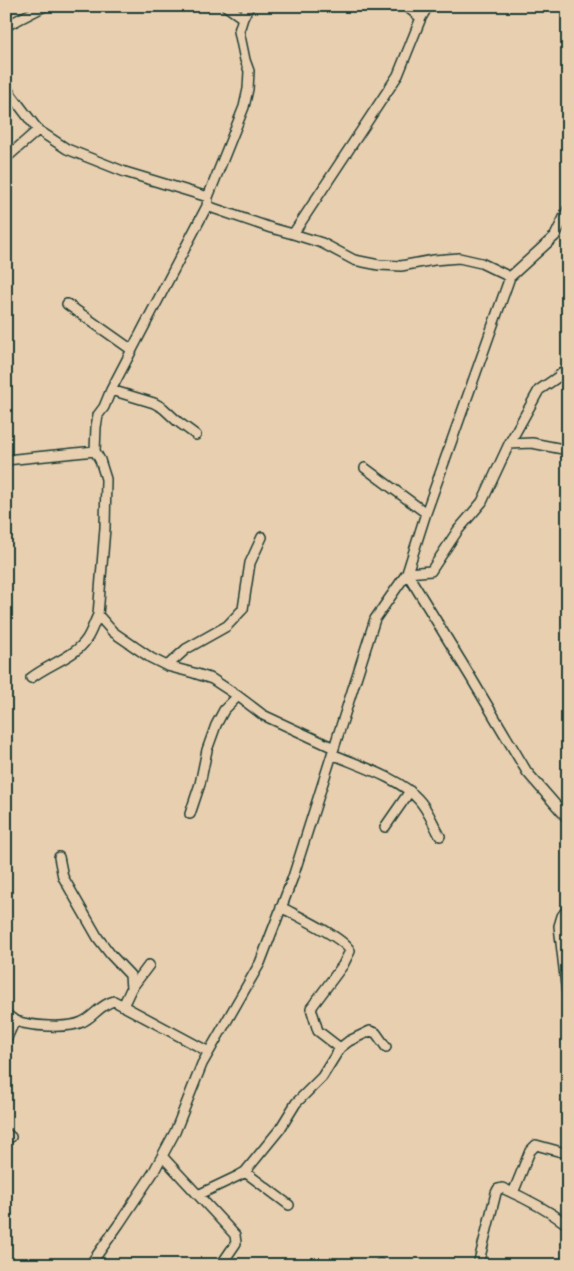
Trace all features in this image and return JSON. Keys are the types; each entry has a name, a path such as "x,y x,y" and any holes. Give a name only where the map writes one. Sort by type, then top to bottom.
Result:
{"street":[{"path":"6,26 44,6"},
{"path":"226,6 243,18"},
{"path":"31,678 78,650 87,640 98,615 105,528 106,479 100,460 95,452 98,415 104,407 208,202 244,107 249,71 240,31 243,18 249,6"},
{"path":"406,6 421,18"},
{"path":"293,234 398,75 421,18 428,6"},
{"path":"6,88 38,130 67,149 271,228 322,243 354,260 379,265 401,266 459,258 481,263 510,277"},
{"path":"6,158 38,130"},
{"path":"90,1265 153,1173 175,1132 202,1064 260,962 292,877 375,619 407,573 426,513 510,277 555,236 568,209"},
{"path":"67,304 132,350"},
{"path":"407,573 431,571 458,530 482,502 509,444 539,390 558,377 568,366"},
{"path":"111,390 154,403 196,434"},
{"path":"509,444 532,443 568,450"},
{"path":"6,460 95,452"},
{"path":"365,468 426,513"},
{"path":"167,666 186,649 226,626 243,609 250,563 262,537"},
{"path":"407,573 527,772 567,816"},
{"path":"98,615 113,632 151,658 167,666 212,679 263,715 410,791 424,806 440,836"},
{"path":"190,814 200,784 207,750 216,725 224,710 238,696"},
{"path":"385,827 410,791"},
{"path":"59,857 64,877 98,938 130,975 131,989"},
{"path":"281,907 334,936 348,946 350,952 311,1008 318,1031 340,1048"},
{"path":"567,994 559,926 562,916 568,908"},
{"path":"123,1006 131,989 149,964"},
{"path":"6,1014 15,1020 39,1026 70,1026 83,1022 106,1003 114,1001 209,1052"},
{"path":"6,1040 15,1020"},
{"path":"198,1194 245,1172 280,1129 296,1103 322,1077 340,1048 349,1040 370,1031 376,1033 386,1047"},
{"path":"513,1193 530,1150 533,1147 536,1145 565,1153"},
{"path":"162,1156 235,1235 236,1243 220,1265"},
{"path":"245,1172 289,1205"},
{"path":"478,1265 498,1189 502,1188 513,1193 568,1224"}]}
